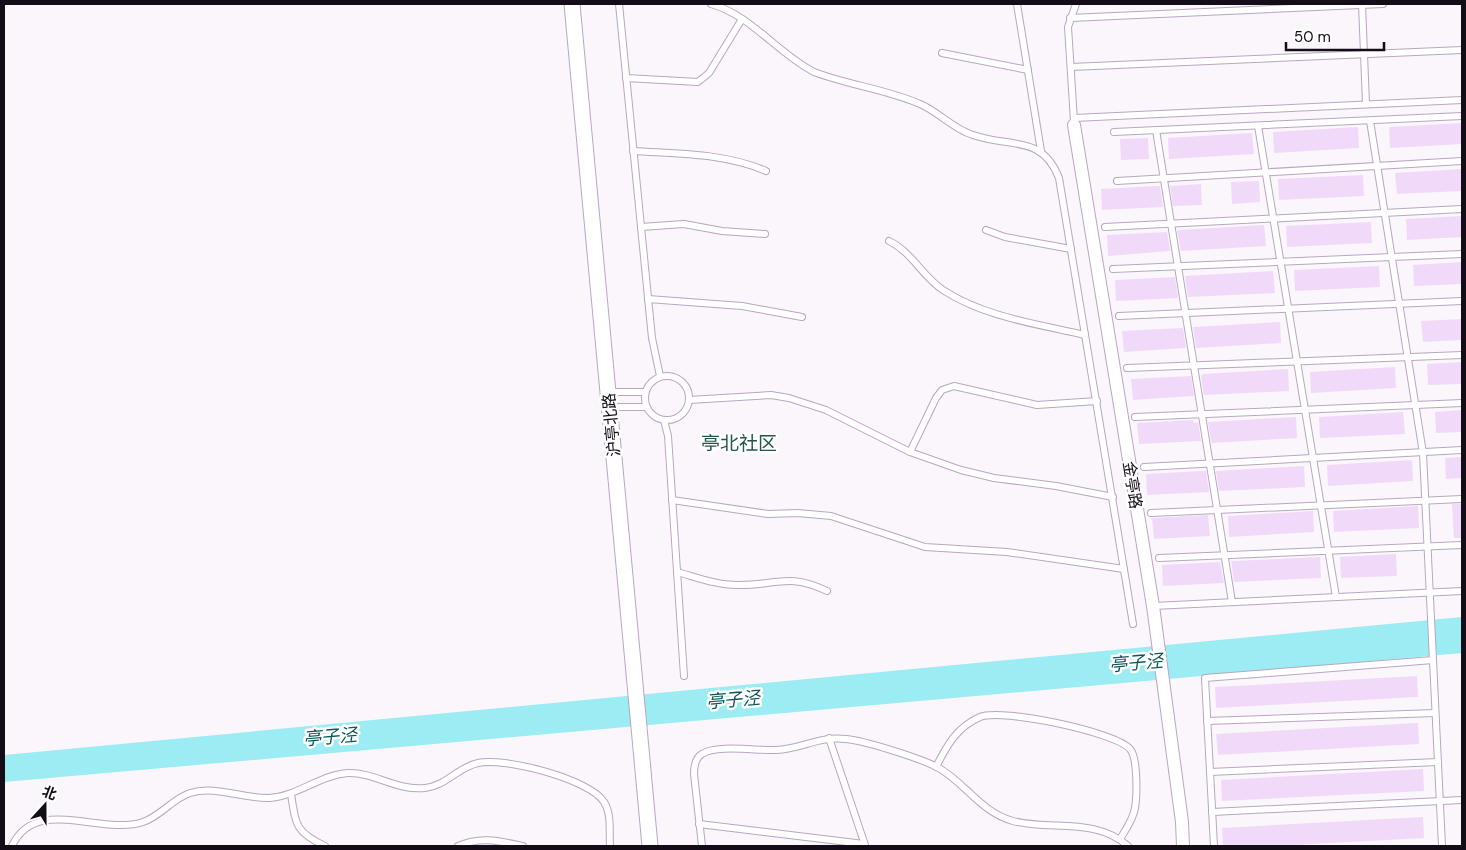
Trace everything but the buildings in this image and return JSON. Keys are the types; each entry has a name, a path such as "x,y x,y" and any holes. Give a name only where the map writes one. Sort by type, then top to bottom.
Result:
{"street":[{"name":"沪亭北路","path":"572,4 610,407 638,734 650,846"},
{"name":"金亭路","path":"1074,122 1153,606 1183,846"}],"lane":[{"path":"619,4 652,338 660,376"},
{"path":"716,4 742,19 800,64 814,72 920,103 972,135 1025,144 1041,151 1054,163 1059,178 1134,624"},
{"path":"1017,4 1041,151"},
{"path":"1076,4 1068,27 1074,122 1462,100"},
{"path":"1362,4 1366,104"},
{"path":"1070,18 1383,4"},
{"path":"626,78 698,82 709,73 742,19"},
{"path":"1071,67 1462,50"},
{"path":"942,53 1028,70"},
{"path":"1114,132 1462,116"},
{"path":"1370,120 1423,452 1442,846"},
{"path":"1258,126 1336,597"},
{"path":"1156,130 1232,602"},
{"path":"634,150 728,159 748,163 766,170"},
{"path":"1117,181 1462,161"},
{"path":"1105,227 1462,209"},
{"path":"641,227 684,224 722,231 765,234"},
{"path":"986,230 1005,237 1071,249"},
{"path":"889,241 908,253 922,272 942,290 970,304 1003,315 1086,335"},
{"path":"1113,269 1462,254"},
{"path":"648,299 742,306 802,317"},
{"path":"1119,316 1462,301"},
{"path":"1127,368 1462,356"},
{"path":"668,375 681,380 686,386 689,400 688,406 678,417 664,420 650,413 646,407 645,392 653,379 660,376 668,375"},
{"path":"910,452 936,398 942,390 954,386 1037,405 1097,401"},
{"path":"608,392 645,392"},
{"path":"689,400 771,395 790,398 826,410 910,452 961,470 994,478 1056,486 1113,498"},
{"path":"1135,417 1462,403"},
{"path":"610,407 646,407"},
{"path":"664,420 668,436 684,676"},
{"path":"1144,467 1462,450"},
{"path":"1151,513 1462,499"},
{"path":"672,500 768,514 798,513 831,516 925,547 1008,552 1124,568"},
{"path":"1159,558 1462,544"},
{"path":"676,572 735,585 797,580 808,582 827,591"},
{"path":"1153,606 1462,591"},
{"path":"1214,846 1205,678 1433,660"},
{"path":"1208,722 1435,713"},
{"path":"936,767 948,744 961,727 982,716 1006,714 1051,722 1115,740 1129,748 1135,758 1135,808 1120,839"},
{"path":"699,824 865,845 829,738"},
{"path":"702,846 694,774 694,765 700,755 711,750 778,750 829,738 849,739 936,767 956,779 978,802 1013,821 1038,825 1081,826 1102,830 1120,839 1128,846"},
{"path":"12,846 19,833 31,823 48,820 124,826 143,822 158,815 190,793 218,791 269,798 291,794 327,778 348,773 369,776 397,787 426,788 446,782 462,768 478,762 496,761 577,782 591,790 604,801 609,813 610,846"},
{"path":"1210,772 1438,762"},
{"path":"291,794 295,822 307,838 325,846"},
{"path":"1212,812 1462,800"},
{"path":"458,846 472,840 493,839 523,846"}],"water":[{"name":"亭子泾","path":"1462,617 1462,653 4,782 4,755"}],"district":[{"name":"亭北社区","path":"739,443"}]}
